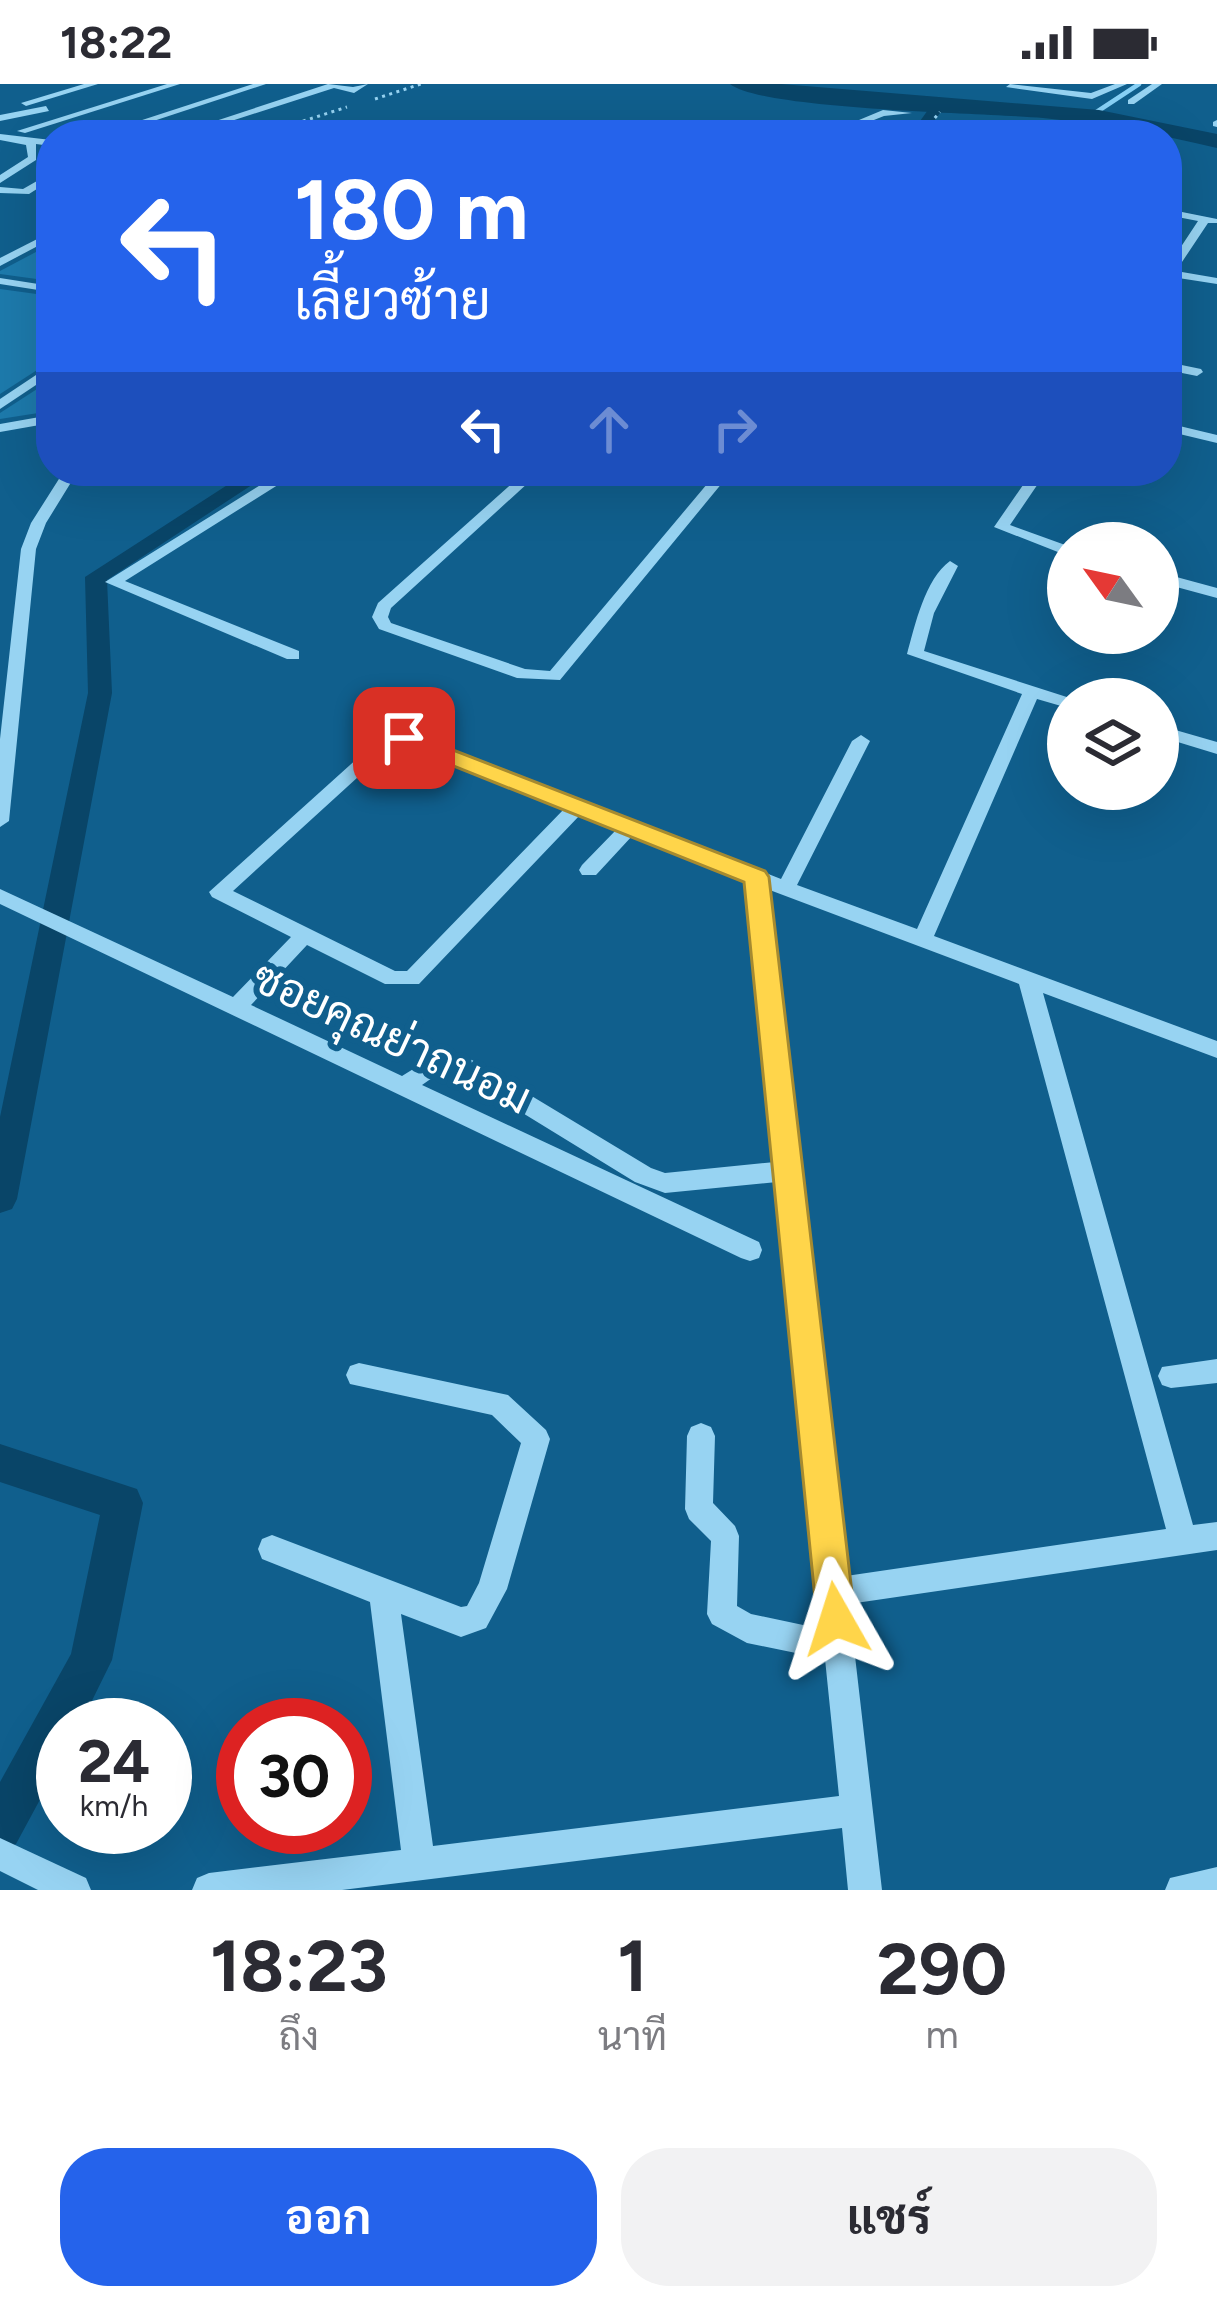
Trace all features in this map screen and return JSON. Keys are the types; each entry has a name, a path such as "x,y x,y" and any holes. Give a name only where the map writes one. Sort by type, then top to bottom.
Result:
{"street":[{"path":"0,114 94,84"},
{"path":"0,114 135,84"},
{"path":"148,120 262,84"},
{"path":"224,120 335,84 383,84"},
{"path":"1131,102 1158,84"},
{"path":"65,120 169,85"},
{"path":"1010,86 1092,96 1122,85"},
{"path":"865,120 908,112"},
{"path":"21,135 36,130"},
{"path":"0,135 36,135"},
{"path":"21,135 36,139"},
{"path":"0,180 33,158 31,144 21,135"},
{"path":"0,202 36,185"},
{"path":"0,190 25,192"},
{"path":"1182,256 1211,220"},
{"path":"0,263 36,244"},
{"path":"1182,276 1217,281"},
{"path":"0,281 36,287"},
{"path":"1182,369 1197,372"},
{"path":"0,404 36,379"},
{"path":"1182,416 1217,424"},
{"path":"0,428 36,421"},
{"path":"1182,431 1217,439"},
{"path":"0,821 26,580 18,554 61,486"},
{"path":"269,486 113,582 293,655"},
{"path":"517,486 384,606 380,617 385,626 523,674 554,676 712,486"},
{"path":"1029,486 1001,527 1047,545"},
{"path":"950,566 926,613 915,654 1047,697"},
{"path":"1179,583 1217,593"},
{"path":"923,938 1032,692"},
{"path":"1179,736 1217,748"},
{"path":"579,805 412,979 392,979 219,892 393,738 404,738 579,805 756,877 1217,1050"},
{"path":"785,888 861,741"},
{"path":"589,870 631,826"},
{"path":"756,877 866,1890"},
{"name":"ซอยคุณย่าถนอม","path":"0,896 750,1250"},
{"path":"236,1006 304,936"},
{"path":"1028,977 1183,1541"},
{"path":"403,1086 439,1062 464,1066 643,1175 665,1183 788,1171"},
{"path":"1171,1376 1217,1371"},
{"path":"272,1549 461,1622 476,1618 492,1588 536,1439 499,1404 358,1375"},
{"path":"701,1436 699,1509 724,1536 722,1614 747,1628 838,1647"},
{"path":"834,1592 1217,1536"},
{"path":"384,1593 419,1863"},
{"path":"209,1890 854,1810"},
{"path":"8,1857 74,1890"},
{"path":"1182,1890 1217,1884"}],"path":[{"path":"307,120 421,84"},
{"path":"933,120 940,112"}],"building":[{"path":"36,252 36,279 0,271"},
{"path":"0,289 36,294 36,371 0,394"},
{"path":"36,390 36,413 0,419 0,413"}],"waterway":[{"path":"741,84 861,100 1117,120"},
{"path":"1095,113 1139,84"},
{"path":"928,120 938,106"},
{"path":"1182,133 1217,141"},
{"path":"0,1199 100,693 96,577 239,486"},
{"path":"0,1463 123,1503 91,1660 0,1828"}],"route":[{"path":"404,738 756,877 836,1619"}]}
